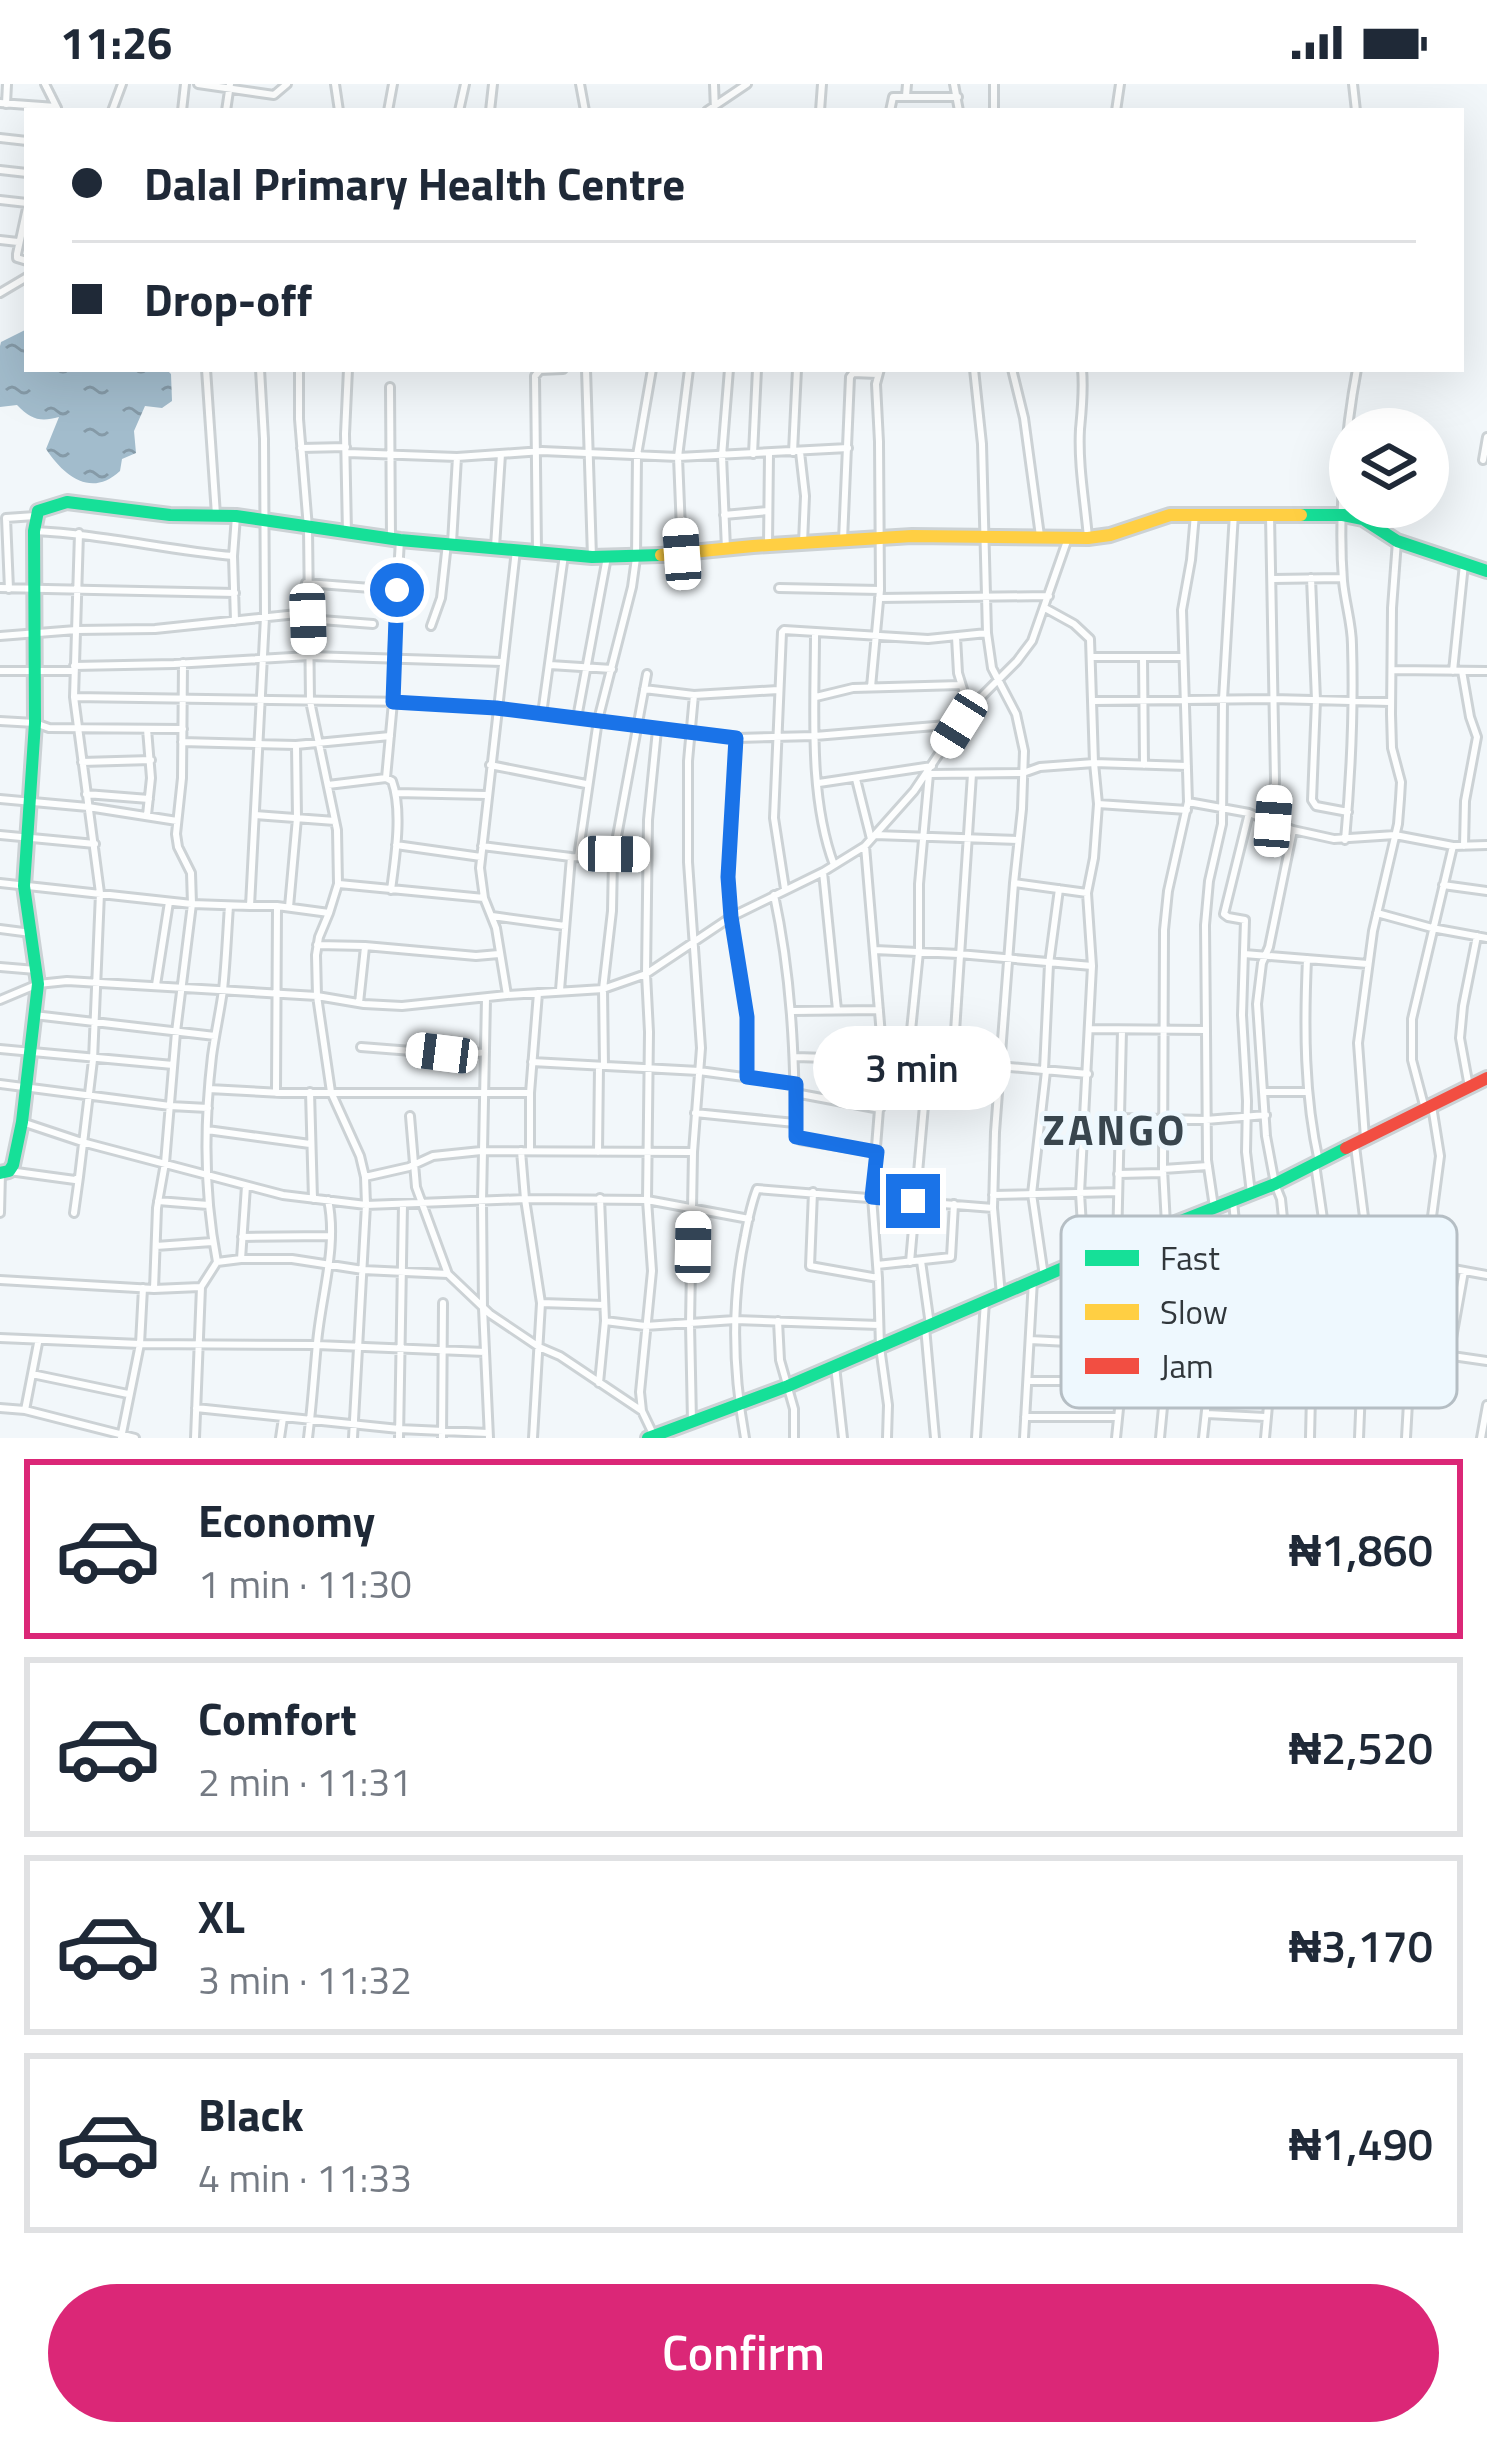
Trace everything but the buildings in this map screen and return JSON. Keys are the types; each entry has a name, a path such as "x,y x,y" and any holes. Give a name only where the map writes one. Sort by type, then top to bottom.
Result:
{"street":[{"path":"7,84 3,104 46,108"},
{"path":"198,84 274,95 286,84"},
{"path":"715,108 747,84"},
{"path":"907,84 907,97"},
{"path":"954,84 959,108"},
{"path":"890,108 892,98 958,97"},
{"path":"24,221 17,258 24,260"},
{"path":"0,240 18,242"},
{"path":"0,293 24,279"},
{"path":"0,283 14,285"},
{"path":"206,372 216,515"},
{"path":"250,906 265,617 260,372"},
{"path":"299,372 308,528 310,701 336,820 338,884 317,946 317,996 331,1092 365,1177 352,1438"},
{"path":"347,533 348,372"},
{"path":"537,372 537,552"},
{"path":"577,718 599,557 588,452 586,372"},
{"path":"560,991 575,857 598,720 632,587 637,455 651,372"},
{"path":"682,554 678,457 689,372"},
{"path":"725,549 722,456 729,372"},
{"path":"753,454 757,372"},
{"path":"797,372 796,452 805,496 803,543"},
{"path":"843,540 851,375 878,372 881,538 871,687"},
{"path":"974,372 982,445 987,633 992,668 1016,714 1024,751 993,1195 1001,1294"},
{"path":"1013,372 1040,536"},
{"path":"1082,372 1081,441 1088,538"},
{"path":"1350,408 1356,372"},
{"path":"386,778 397,590 389,387"},
{"path":"1483,460 1487,437"},
{"path":"301,448 457,457 537,452 722,456 848,448"},
{"path":"495,548 501,454"},
{"path":"767,545 769,454"},
{"path":"430,626 441,598 457,457"},
{"path":"3,1172 13,1165 22,1122 37,977 25,886 35,723 34,523 42,508 67,502 170,515 236,517 395,539 636,558 881,538 1088,538 1170,515 1329,515"},
{"path":"724,514 768,511"},
{"path":"1214,1207 1206,1120 1205,925 1222,824 1223,699 1234,512"},
{"path":"1270,513 1273,821"},
{"path":"1166,1216 1165,907 1188,806 1181,610 1195,514"},
{"path":"235,621 236,517"},
{"path":"233,556 172,551 6,518 4,588 235,593"},
{"path":"1343,528 1343,578 1352,640 1352,764 1345,840"},
{"path":"1377,528 1397,541 1487,571"},
{"path":"74,1214 94,1060 100,893 74,698 79,533"},
{"path":"0,967 37,977 402,1006 603,989 646,974 731,917 823,872 870,840 929,771 969,709 1032,641 1068,538"},
{"path":"1364,1216 1358,1043 1401,782 1392,748 1391,702 1397,541"},
{"path":"507,994 479,868 516,550"},
{"path":"542,714 564,555"},
{"path":"1464,564 1458,671 1477,731 1465,801 1464,846"},
{"path":"1311,578 1316,700 1312,804 1348,812"},
{"path":"1273,579 1343,578"},
{"path":"307,583 397,590"},
{"path":"778,588 1048,596"},
{"path":"1045,608 1090,639 1098,804 1087,892 1092,966 1081,1216"},
{"path":"0,636 155,629 265,617 307,616 373,624"},
{"path":"785,889 774,818 782,632 928,639 987,633"},
{"path":"815,633 815,736 822,826 834,865"},
{"path":"956,637 961,685 969,709"},
{"path":"0,671 309,656 502,662"},
{"path":"1091,657 1182,657"},
{"path":"1143,657 1144,765"},
{"path":"154,1289 158,1201 192,904 193,880 178,847 177,821 183,663"},
{"path":"550,665 612,669"},
{"path":"1392,670 1487,671"},
{"path":"598,1152 603,989 614,856 647,674"},
{"path":"815,697 853,688 961,685"},
{"path":"644,689 694,695 779,690"},
{"path":"692,1422 693,1152 701,1048 687,822 694,695"},
{"path":"74,698 496,708 736,738 959,724"},
{"path":"1093,701 1391,702"},
{"path":"0,721 49,728 183,729"},
{"path":"147,729 151,760 147,815"},
{"path":"657,730 646,974 647,1201 652,1257 640,1392 651,1437 670,1434 1061,1269"},
{"path":"182,742 296,745 390,736"},
{"path":"736,738 729,837 731,917 747,1017 747,1077"},
{"path":"289,908 297,818 296,745"},
{"path":"82,762 151,760"},
{"path":"819,783 929,771 1023,773 1094,763 1187,766"},
{"path":"490,765 587,784"},
{"path":"908,1060 929,771"},
{"path":"952,1062 972,774"},
{"path":"856,778 870,840 884,1059 872,1197 887,1438"},
{"path":"328,785 392,781 397,794 391,890"},
{"path":"86,794 149,799"},
{"path":"397,794 486,795"},
{"path":"0,799 177,821"},
{"path":"1098,804 1222,806 1293,830 1345,840 1395,835 1453,846 1487,845"},
{"path":"1249,813 1224,914 1245,920 1242,1015 1251,1193"},
{"path":"254,815 336,820"},
{"path":"1283,1216 1266,1136 1257,1004 1293,830"},
{"path":"870,840 923,834 1018,840"},
{"path":"0,835 95,844"},
{"path":"396,845 481,857"},
{"path":"482,846 575,857 648,854"},
{"path":"1431,1216 1440,1156 1412,1060 1412,1019 1453,846"},
{"path":"823,872 837,1010"},
{"path":"0,883 329,913"},
{"path":"1014,883 1087,892"},
{"path":"338,884 484,898"},
{"path":"1443,885 1487,891"},
{"path":"1024,1438 1039,1278 1032,1194 1059,889"},
{"path":"774,895 792,1011 795,1135 800,1140 877,1152"},
{"path":"156,985 169,902"},
{"path":"195,1438 201,1287 217,1262 206,1173 207,1130 229,906"},
{"path":"277,906 277,1093"},
{"path":"1377,913 1487,938"},
{"path":"492,916 566,926"},
{"path":"0,929 31,933"},
{"path":"1469,1087 1460,1038 1477,936"},
{"path":"317,946 500,954"},
{"path":"359,1003 365,946"},
{"path":"874,950 1092,966"},
{"path":"1244,954 1368,964"},
{"path":"1307,959 1308,1092 1324,1216"},
{"path":"0,1000 37,977"},
{"path":"533,1438 541,1303 525,1199 525,1151 538,992"},
{"path":"196,1408 353,1423 399,1434 489,1436 482,1202 486,997"},
{"path":"792,1011 880,1010"},
{"path":"34,1016 215,1036"},
{"path":"1089,1029 1206,1030"},
{"path":"1120,1216 1122,1030"},
{"path":"361,1047 485,1052"},
{"path":"0,1049 173,1065"},
{"path":"796,1057 952,1062 1088,1074"},
{"path":"910,1262 928,1061"},
{"path":"532,1062 747,1077 880,1109"},
{"path":"1188,1216 1275,1184 1487,1078"},
{"path":"0,1084 208,1108"},
{"path":"209,1088 277,1093 530,1093"},
{"path":"310,1092 313,1199"},
{"path":"1265,1092 1308,1092"},
{"path":"695,1113 795,1123"},
{"path":"1120,1118 1206,1120 1266,1115"},
{"path":"410,1116 421,1205 448,1274 483,1308 642,1411"},
{"path":"22,1122 283,1196 366,1205 600,1198 693,1207 749,1220"},
{"path":"207,1130 310,1144"},
{"path":"365,1177 433,1156 482,1151 693,1152"},
{"path":"1118,1174 1208,1166"},
{"path":"3,1172 79,1177"},
{"path":"0,1214 3,1172"},
{"path":"241,1259 246,1186"},
{"path":"745,1438 735,1320 737,1272 757,1190 993,1208"},
{"path":"812,1192 810,1266 878,1278"},
{"path":"993,1195 1117,1192"},
{"path":"599,1383 605,1321 600,1198"},
{"path":"308,1438 328,1266 328,1200"},
{"path":"158,1201 209,1205"},
{"path":"1233,1201 1234,1216"},
{"path":"399,1434 403,1204"},
{"path":"878,1265 951,1257 954,1204"},
{"path":"242,1237 330,1236"},
{"path":"155,1246 213,1242"},
{"path":"217,1262 292,1259 363,1270 448,1274"},
{"path":"921,1261 935,1438"},
{"path":"1457,1270 1487,1275"},
{"path":"1457,1313 1464,1271"},
{"path":"0,1280 154,1289 201,1287"},
{"path":"121,1436 140,1344 143,1288"},
{"path":"976,1438 985,1301"},
{"path":"442,1435 443,1303"},
{"path":"541,1303 604,1305"},
{"path":"605,1321 879,1325"},
{"path":"778,1322 780,1360 794,1409 794,1438"},
{"path":"0,1338 484,1352"},
{"path":"1030,1340 1061,1342"},
{"path":"25,1410 38,1341"},
{"path":"1457,1356 1487,1360"},
{"path":"835,1366 843,1438"},
{"path":"32,1374 130,1394"},
{"path":"1028,1381 1061,1382"},
{"path":"1481,1438 1487,1405"},
{"path":"0,1408 135,1438"},
{"path":"1116,1438 1118,1408"},
{"path":"1160,1438 1163,1408"},
{"path":"1203,1438 1208,1408"},
{"path":"1265,1438 1266,1408"},
{"path":"1310,1438 1311,1408"},
{"path":"1359,1438 1360,1408"},
{"path":"1406,1438 1408,1408"},
{"path":"1207,1414 1265,1417"},
{"path":"280,1438 283,1416"},
{"path":"1025,1417 1117,1418"}],"water":[{"path":"24,330 24,372 169,372 172,401 162,408 145,406 134,431 136,453 122,459 120,471 99,483 79,480 46,449 59,417 41,419 17,405 0,407 1,342"}],"traffic: fast":[{"path":"0,1173 13,1165 22,1122 38,984 24,886 35,723 34,531 38,511 67,502 170,515 236,516 400,540 592,557 661,555"},
{"path":"1301,515 1363,519 1397,541 1487,571"},
{"path":"1194,1216 1275,1184 1346,1148"},
{"path":"648,1438 788,1386 1061,1269"}],"traffic: slow":[{"path":"661,555 912,536 1088,538 1170,515 1301,515"}],"traffic: jam":[{"path":"1346,1148 1487,1078"}],"district":[{"name":"ZANGO","path":"1115,1129"}],"route":[{"path":"397,590 393,702 496,708 736,738 728,877 747,1017 747,1077 796,1084 796,1137 877,1152 872,1197 913,1201"}]}
